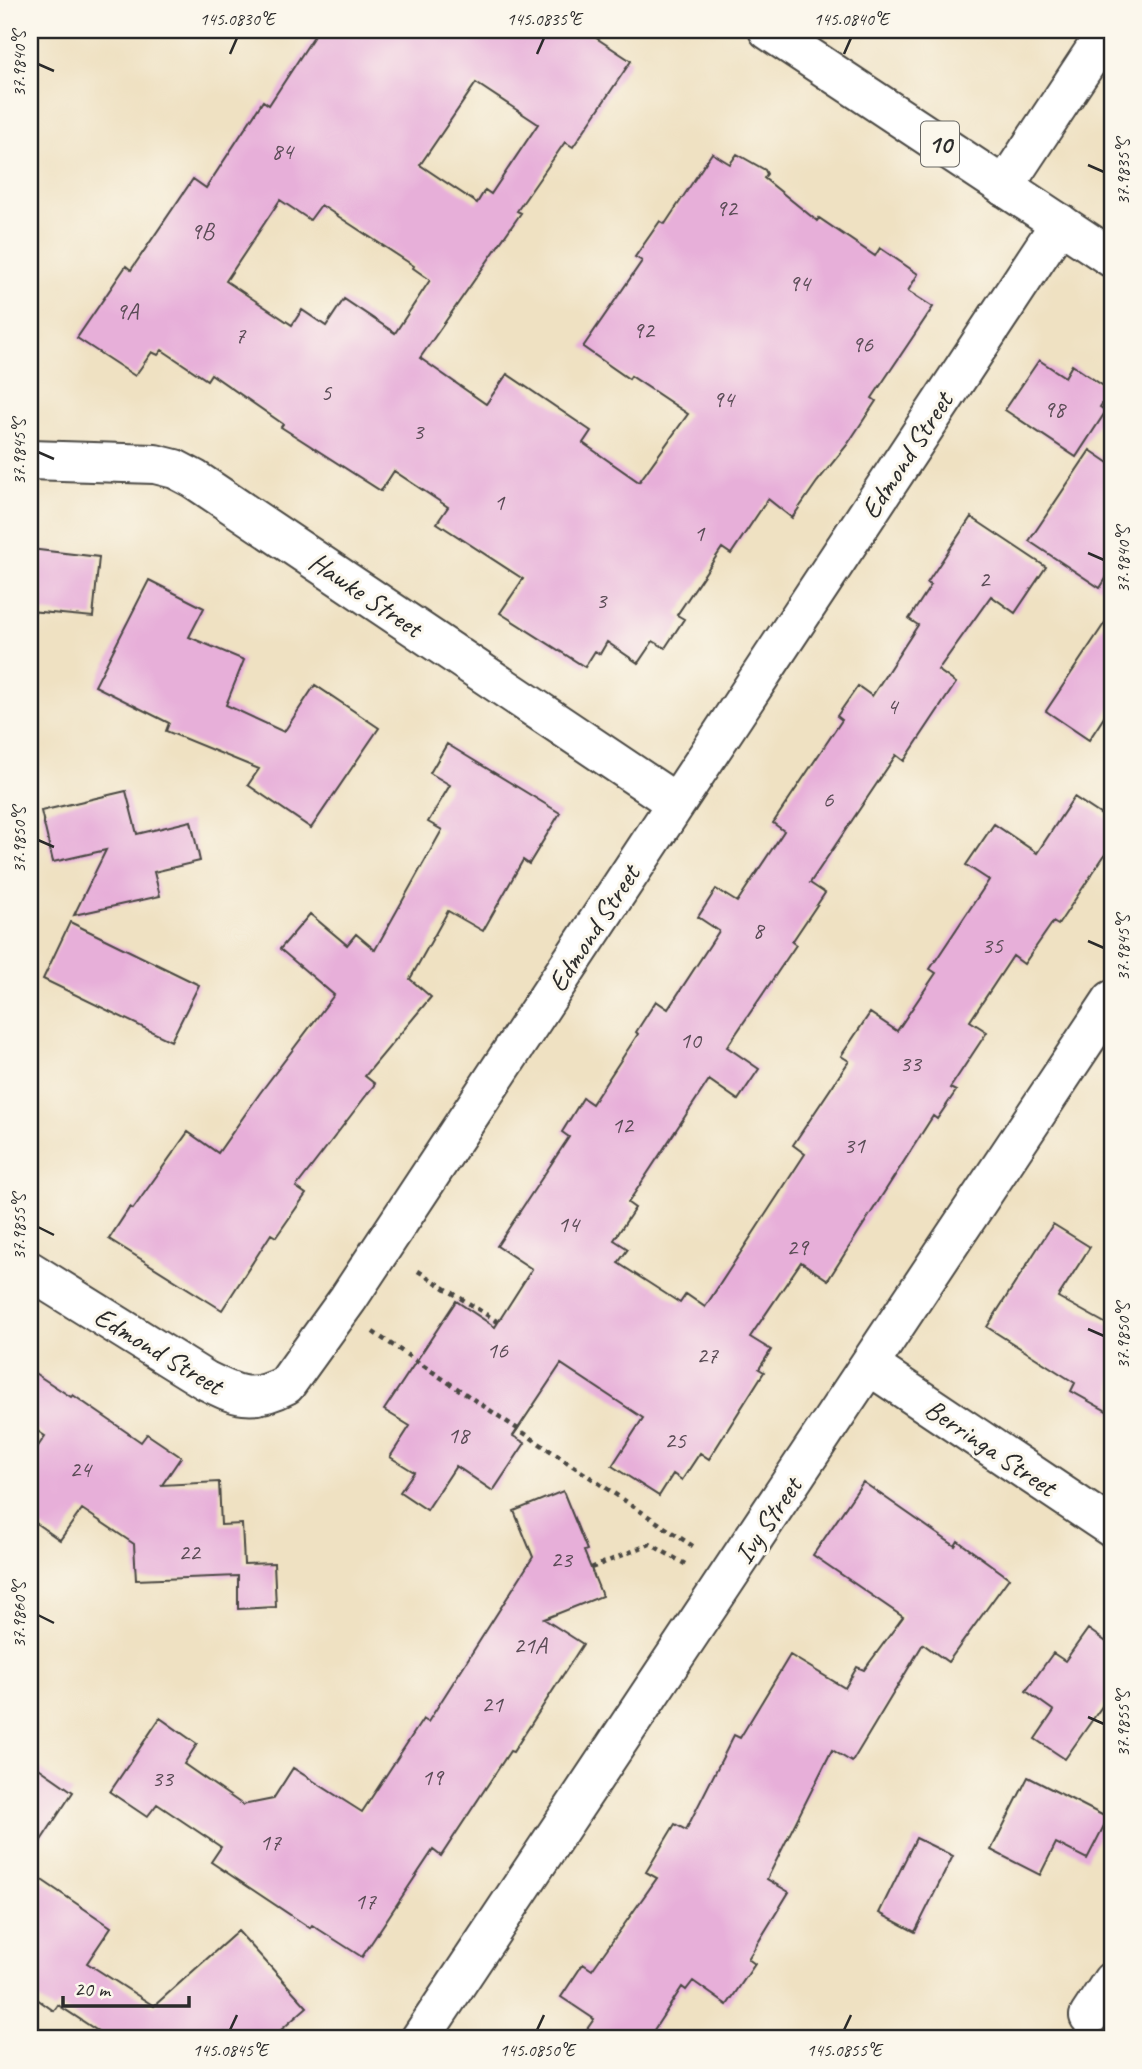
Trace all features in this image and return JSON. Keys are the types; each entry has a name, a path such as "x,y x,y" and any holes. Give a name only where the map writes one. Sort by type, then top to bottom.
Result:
{"main road":[{"name":"10","path":"768,30 1112,258"},
{"path":"1004,187 1108,30"},
{"name":"Edmond Street","path":"30,1271 205,1380 234,1395 254,1397 286,1385 340,1310 1060,223"},
{"name":"Hawke Street","path":"30,460 155,464 175,469 194,479 676,803"},
{"name":"Ivy Street","path":"420,2039 1112,1000"},
{"name":"Berringa Street","path":"870,1366 1112,1528"},
{"path":"1089,2016 1112,1982"}],"path":[{"path":"418,1271 498,1322"},
{"path":"340,1310 732,1573"},
{"path":"591,1568 650,1544 685,1564"}],"building":[{"path":"318,30 584,30 631,61 573,147 565,142 517,211 521,213 420,358 486,404 507,374 591,431 583,443 639,482 688,414 631,376 629,379 583,347 642,261 635,257 660,221 665,224 712,153 730,164 737,154 765,170 767,174 764,178 817,221 819,218 875,256 880,248 918,274 908,291 933,307 872,398 876,401 847,445 792,518 768,499 731,554 722,548 677,615 684,619 665,648 653,641 638,663 607,642 600,654 595,651 585,667 500,613 523,579 437,523 448,507 394,471 381,491 281,427 283,424 211,374 207,380 162,350 158,355 152,352 135,376 77,338 126,266 131,270 193,179 206,188 263,101 269,105","holes":["476,83 538,124 491,194 485,190 477,203 420,165","280,200 310,220 321,205 414,266 413,268 430,280 395,333 344,299 326,326 302,310 292,325 226,281"]},
{"path":"1039,360 1065,377 1072,365 1111,391 1100,407 1106,411 1076,457 1005,410"},
{"path":"1090,450 1112,465 1112,569 1100,588 1029,541"},
{"path":"971,517 1046,567 1015,613 991,596 938,670 956,683 904,761 896,755 810,883 825,893 792,942 796,945 727,1047 759,1069 738,1100 709,1080 628,1203 635,1208 614,1240 628,1249 618,1263 680,1303 686,1294 705,1307 805,1154 793,1145 849,1061 841,1056 870,1013 897,1031 936,973 930,969 989,880 966,865 994,824 1037,853 1074,797 1112,822 1112,844 1058,925 1053,922 1024,964 1013,956 970,1021 987,1032 950,1088 956,1091 937,1119 933,1116 828,1280 801,1262 750,1337 771,1350 759,1369 764,1372 709,1459 700,1453 682,1480 673,1474 659,1496 612,1466 643,1418 561,1364 513,1436 525,1443 493,1491 456,1466 427,1510 400,1492 414,1472 390,1457 410,1426 384,1410 456,1301 495,1327 532,1269 497,1246 569,1137 562,1132 583,1098 592,1104 638,1034 636,1032 656,1001 668,1009 719,931 698,917 716,889 737,902 784,831 773,823 842,720 837,716 858,686 872,696 918,625 909,619 931,585 927,583"},
{"path":"30,549 99,557 93,617 30,611"},
{"path":"149,580 204,608 189,637 244,660 226,705 284,732 315,685 379,728 311,828 248,785 259,769 166,731 169,723 95,686"},
{"path":"1112,612 1112,705 1089,740 1046,711"},
{"path":"447,744 560,813 529,864 523,860 483,931 448,911 410,979 431,997 365,1076 375,1084 296,1187 306,1194 276,1237 271,1234 222,1310 109,1239 130,1207 133,1209 188,1132 218,1153 334,995 280,949 310,914 347,945 356,934 375,950 442,830 428,822 450,785 430,773"},
{"path":"126,791 137,834 191,821 200,861 154,872 160,896 74,915 106,850 53,862 41,811"},
{"path":"70,922 199,985 171,1041 43,979"},
{"path":"1053,1224 1090,1247 1058,1297 1112,1327 1112,1414 1071,1391 1075,1383 987,1327"},
{"path":"30,1370 71,1397 73,1395 141,1442 147,1434 181,1457 162,1485 219,1482 221,1525 242,1524 244,1564 274,1563 276,1607 238,1609 238,1576 136,1580 134,1544 82,1509 60,1540 30,1519 30,1458 45,1436 30,1426"},
{"path":"863,1482 955,1546 958,1541 1009,1578 948,1662 923,1644 852,1762 832,1750 767,1879 789,1892 748,1959 755,1964 727,2005 693,1981 686,1990 682,1987 648,2039 580,2039 594,2019 561,1997 583,1964 592,1970 657,1878 646,1872 675,1824 686,1830 734,1735 740,1738 790,1655 845,1688 857,1667 864,1670 903,1617 813,1555"},
{"path":"563,1491 602,1596 544,1619 583,1644 441,1856 433,1850 362,1957 312,1925 310,1928 211,1862 221,1847 157,1804 147,1817 110,1792 160,1718 197,1744 184,1764 243,1805 273,1799 293,1768 362,1812 423,1719 428,1722 533,1557 514,1511"},
{"path":"1088,1629 1112,1646 1112,1692 1065,1759 1035,1739 1054,1711 1026,1691 1053,1653 1065,1661"},
{"path":"30,1762 73,1792 30,1857"},
{"path":"1028,1777 1108,1818 1087,1859 1056,1843 1040,1875 991,1850"},
{"path":"916,1838 953,1856 915,1932 879,1913"},
{"path":"30,1872 111,1927 87,1963 154,2006 238,1931 307,2007 271,2039 110,2039 58,2005 54,2011 30,1994"}]}
